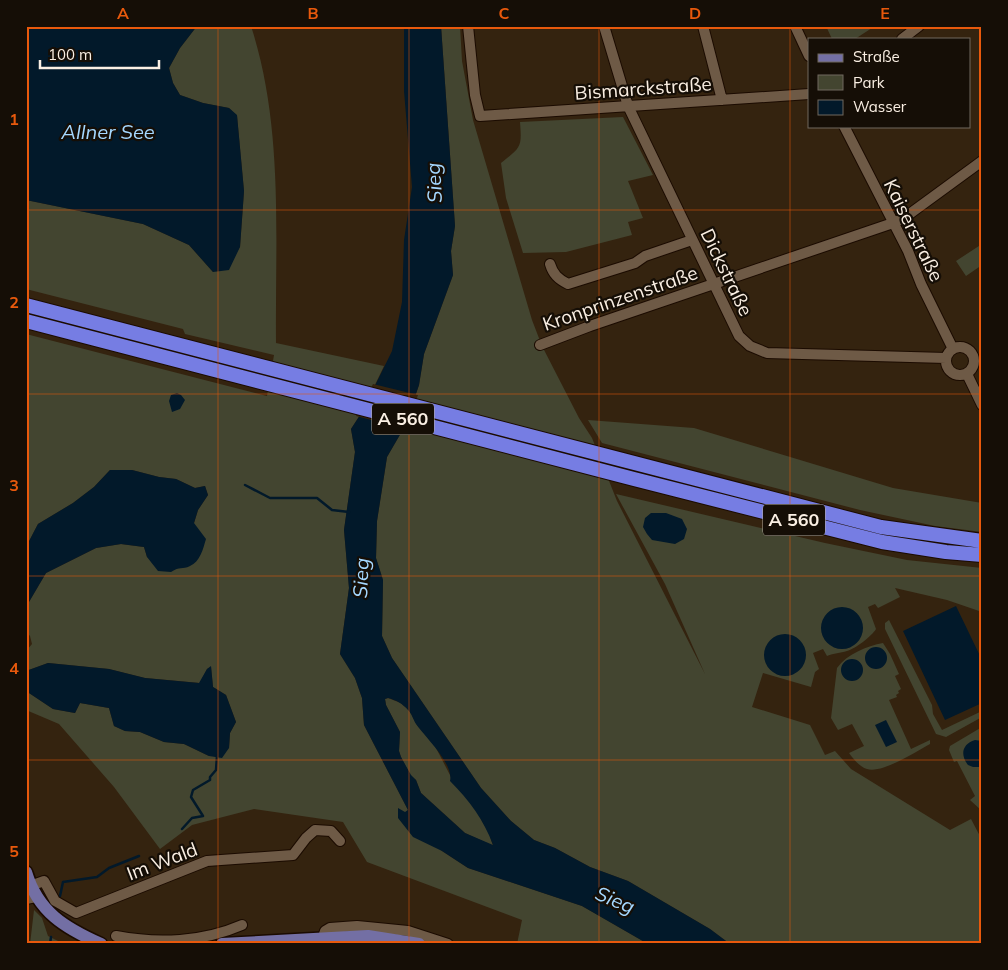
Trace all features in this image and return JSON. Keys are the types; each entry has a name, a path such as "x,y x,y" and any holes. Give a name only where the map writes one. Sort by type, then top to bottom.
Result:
{"highway":[{"name":"A 560","path":"26,305 881,526 982,541"},
{"name":"A 560","path":"26,320 882,542 946,552 982,555"}],"main road":[{"path":"26,872 31,894 53,917 76,932 101,944"},
{"path":"222,944 368,936 419,944"}],"street":[{"name":"Bismarckstraße","path":"468,26 475,95 480,116 808,94"},
{"name":"Dickstraße","path":"604,26 628,106 739,336 750,346 767,353 946,358"},
{"path":"703,26 722,100"},
{"path":"795,26 808,54"},
{"path":"903,38 920,26"},
{"name":"Kaiserstraße","path":"845,128 908,251 921,284 953,349"},
{"name":"Kronprinzenstraße","path":"540,345 893,223 904,218 982,161"},
{"path":"550,264 552,271 559,280 568,284 635,263 645,256 692,240"},
{"path":"957,347 966,348 978,357 967,374 959,375 951,372 946,366 946,358 957,347"},
{"path":"967,374 982,405"},
{"name":"Im Wald","path":"31,894 44,881 55,901 76,913 208,861 293,855 315,830 331,831 340,840"},
{"path":"116,936 142,941 208,941 242,926"},
{"path":"323,937 325,931 330,928 357,926 408,932 448,944"}],"green space":[{"path":"197,26 251,26 262,65 269,104 276,183 276,343 384,366 362,412 351,429 355,452 344,530 349,588 340,654 355,678 362,698 364,725 408,810 406,812 442,851 468,868 582,906 648,944 517,944 522,920 367,862 343,822 254,809 192,825 160,849 114,787 59,724 26,710 26,691 53,709 75,713 80,703 109,708 114,726 125,731 140,732 164,742 184,744 209,756 229,748 230,733 236,722 226,695 213,687 211,667 207,669 200,683 145,678 109,669 48,663 26,671 26,651 32,644 30,636 26,631 26,607 46,573 96,548 121,544 144,547 147,557 178,567 190,566 194,523 198,510 208,495 205,486 195,488 176,479 132,470 110,470 94,487 73,503 38,524 26,547 26,334 267,396 274,355 185,334 183,329 26,289 26,200 143,224 189,245 213,272 240,247 244,191 237,116 229,108 203,103 180,95 173,83 169,68 180,48"},
{"path":"441,26 460,26 462,61 473,120 532,320 542,346 579,418 592,438 617,501 705,674 665,584 616,494 825,543 907,560 982,568 982,612 947,600 895,588 900,597 878,608 875,604 868,607 876,629 863,642 850,650 827,656 823,649 813,653 819,669 815,672 811,687 763,673 752,707 810,725 825,755 835,751 851,769 950,830 971,819 982,840 982,944 730,944 710,929 628,881 590,867 555,848 534,840 511,821 481,788 392,658 382,636 383,580 376,558 377,521 387,457 405,426 419,385 424,354 453,275 451,251 455,226"},
{"path":"826,26 875,26 857,38 832,38"},
{"path":"623,117 653,175 628,181 643,218 628,222 632,235 566,252 523,253 506,198 501,163 513,154 519,146 521,137 520,122"},
{"path":"982,244 982,265 966,276 956,261"},
{"path":"588,420 694,428 893,488 982,503 982,532 935,526 860,510 602,443"},
{"path":"889,620 932,705 933,714 942,730 982,711 982,717 946,737 936,734 885,629 885,623"},
{"path":"883,643 899,674 895,676 901,689 896,695 897,697 889,700 911,749 930,740 930,744 890,765 873,770 862,767 849,753 864,746 852,724 838,730 831,718 837,668 858,651"},
{"path":"388,698 401,703 409,710 417,725 435,746 451,777 473,805 489,833 493,846 465,833 421,793 416,780 410,775 401,757 399,751 400,732 386,705 385,699"},
{"path":"982,727 982,811 970,800 975,796 957,761 954,762 949,750 950,746"},
{"path":"34,910 42,918 48,936 64,944 30,944"}],"water":[{"name":"Allner See","path":"26,26 197,26 180,48 169,68 173,83 180,95 203,103 229,108 237,115 244,191 240,247 229,270 213,272 189,245 143,224 26,200"},
{"name":"Sieg","path":"404,26 441,26 455,226 451,251 453,275 424,354 419,385 405,426 387,457 377,521 376,558 383,580 382,636 392,658 481,788 511,821 534,840 555,848 590,867 628,881 710,929 730,944 648,944 582,906 468,868 442,851 413,837 398,818 398,808 405,812 408,810 364,725 362,698 355,678 340,654 349,588 344,530 355,452 351,429 362,412 392,351 402,302 404,240 412,187 404,91","holes":["385,699 397,701 408,710 416,724 438,751 448,767 450,781 475,811 493,845 465,833 421,793 416,780 401,757 399,751 400,732 386,705"]},
{"path":"177,393 185,400 180,409 172,412 169,401 171,395"},
{"path":"110,470 132,470 176,479 195,488 205,486 208,495 198,510 194,523 206,539 199,558 187,567 171,572 158,571 147,557 144,547 121,544 96,548 46,573 26,607 26,547 38,524 73,503 94,487"},
{"path":"651,513 666,513 682,519 687,529 684,539 675,544 652,540 643,527 645,518"},
{"path":"956,606 982,660 982,703 945,720 903,631"},
{"path":"846,607 854,610 860,616 863,628 860,640 854,646 838,649 830,646 824,640 821,624 824,616 830,610"},
{"path":"785,634 800,640 806,655 800,670 785,676 770,670 764,655 770,640"},
{"path":"876,647 884,650 887,658 884,666 876,669 868,666 865,658 868,650"},
{"path":"852,659 860,662 863,670 860,678 852,681 844,678 841,670 844,662"},
{"path":"48,663 109,669 145,678 199,683 207,669 211,666 213,687 226,695 236,722 230,733 229,748 222,758 209,756 184,744 164,742 140,732 125,731 114,726 109,708 80,703 75,713 53,709 26,691 26,671"},
{"path":"886,720 897,742 886,747 875,725"},
{"path":"975,740 982,741 982,767 968,765 963,754 967,744"}],"pier":[{"path":"373,384 418,395 406,429 356,416"}],"waterway":[{"path":"245,485 270,498 317,498 332,510 349,512"},
{"path":"182,829 192,818 203,816 191,797 193,790 210,780 210,777 216,770 217,756"},
{"path":"60,896 63,882 97,877 109,868 139,856"},
{"path":"50,944 51,937"}]}
